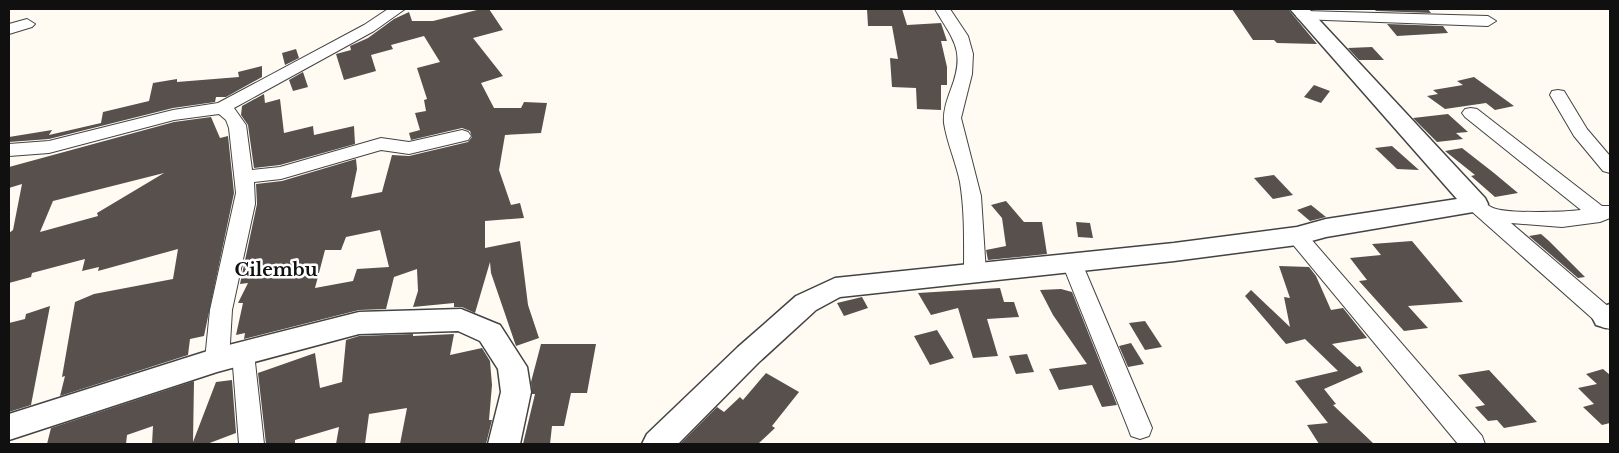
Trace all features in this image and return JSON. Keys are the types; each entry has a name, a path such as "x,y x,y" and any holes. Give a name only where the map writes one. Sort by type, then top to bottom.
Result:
{"street":[{"path":"10,153 49,147 173,115 222,108 369,28 398,9"},
{"path":"942,9 963,38 964,68 962,84 954,106 953,122 967,170 976,225 975,273"},
{"path":"1302,12 1488,21"},
{"path":"1302,12 1483,209 1609,318"},
{"path":"9,29 27,24"},
{"path":"1558,95 1580,132 1610,167"},
{"path":"222,108 236,120 245,204 221,310 230,357 252,444"},
{"path":"1471,113 1605,213"},
{"path":"243,177 282,172 381,144 409,148 462,136"},
{"path":"658,444 748,355 812,298 835,288 1297,236 1326,228 1483,209 1562,220 1605,213"},
{"path":"1297,236 1473,444"},
{"path":"1072,262 1140,428"},
{"path":"9,427 230,357 359,324 461,320 490,333 512,367 516,392 504,444"}],"building":[{"path":"481,9 489,9 503,30 473,38 503,76 481,83 494,108 521,108 524,102 547,103 541,133 505,135 499,170 511,205 520,203 524,218 485,221 485,248 520,241 528,305 539,338 516,346 491,273 490,262 475,313 462,307 454,307 454,303 413,307 418,291 417,269 394,277 386,309 359,310 244,339 245,333 236,335 243,303 238,303 248,283 240,284 257,204 256,184 282,181 356,159 357,169 351,198 382,192 392,155 409,156 468,142 472,137 470,131 462,128 411,140 409,133 420,130 415,113 426,111 424,100 427,99 417,68 440,62 424,36 391,45 393,49 371,55 376,71 344,80 336,54 351,50 350,46 368,38 394,19 409,12 412,21 433,21","holes":["380,230 389,267 357,269 353,281 315,288 325,250 341,250 346,237"]},
{"path":"867,9 902,9 907,25 941,23 947,41 941,41 947,67 947,85 941,85 941,110 917,109 916,88 892,87 890,58 898,59 892,26 868,26"},
{"path":"1232,9 1288,9 1317,44 1253,40"},
{"path":"1374,9 1428,9 1431,13 1376,11"},
{"path":"1387,24 1443,26 1448,33 1397,36"},
{"path":"1372,47 1384,60 1359,60 1348,48"},
{"path":"296,49 299,58 285,65 282,53"},
{"path":"262,66 262,77 226,97 216,97 215,102 173,108 49,139 9,142 9,137 52,130 49,135 101,123 103,112 149,101 153,83 177,79 177,82 239,77 238,72"},
{"path":"303,72 308,87 293,91 289,80"},
{"path":"1474,77 1514,106 1495,110 1486,103 1445,109 1427,96 1438,94 1433,90 1463,85 1457,81"},
{"path":"1314,85 1330,91 1321,103 1304,97"},
{"path":"264,94 265,103 280,99 284,133 313,126 314,135 354,126 355,144 280,165 254,168 248,125 241,115 242,106"},
{"path":"1448,114 1468,132 1456,133 1463,139 1437,142 1413,118"},
{"path":"211,117 220,138 228,136 234,193 204,336 190,339 188,355 60,396 65,376 62,377 75,302 94,294 173,279 178,249 98,271 99,267 82,271 85,259 32,273 31,277 9,283 9,233 13,230 22,184 9,188 9,167 174,122","holes":["164,173 97,213 98,216 40,232 53,201"]},
{"path":"1392,146 1419,170 1397,169 1375,148"},
{"path":"1462,148 1518,193 1495,197 1471,176 1475,175 1445,151"},
{"path":"1274,175 1293,195 1273,199 1254,178"},
{"path":"1006,201 1024,222 1042,222 1047,254 988,260 986,250 1006,246 1002,218 991,205"},
{"path":"1311,205 1326,217 1310,221 1297,210"},
{"path":"1076,222 1090,223 1093,238 1078,237"},
{"path":"1541,234 1585,277 1578,278 1529,236"},
{"path":"1412,241 1463,302 1408,306 1428,328 1404,331 1359,281 1367,280 1350,258 1381,255 1372,244"},
{"path":"1279,266 1309,267 1316,276 1331,310 1343,308 1367,338 1332,344 1357,367 1360,366 1363,372 1324,389 1336,404 1333,405 1374,444 1319,444 1307,425 1328,423 1295,381 1338,371 1305,339 1286,344 1245,296 1251,290 1290,327 1284,297 1290,298"},
{"path":"1000,288 1004,302 1014,302 1019,317 987,319 998,356 973,358 958,308 931,315 918,293"},
{"path":"1061,289 1072,292 1117,405 1102,407 1092,385 1059,390 1049,369 1087,364 1053,315 1040,290"},
{"path":"862,297 868,308 844,316 837,303"},
{"path":"50,306 31,405 9,412 9,323 25,319 26,314"},
{"path":"1145,321 1162,347 1145,350 1129,323"},
{"path":"937,330 954,358 930,365 914,336"},
{"path":"413,334 413,336 454,334 450,355 482,348 490,361 492,385 489,420 492,420 486,444 400,444 407,408 369,414 365,444 336,444 339,427 295,440 295,444 266,444 258,373 315,353 320,388 342,382 346,340 359,336"},
{"path":"1131,343 1144,364 1128,367 1119,346"},
{"path":"541,344 596,344 587,393 571,393 564,426 552,426 550,444 523,444 535,394 532,394 531,382"},
{"path":"1027,354 1034,372 1016,374 1009,356"},
{"path":"1603,369 1610,375 1610,423 1602,425 1583,407 1594,404 1578,388 1597,384 1586,374"},
{"path":"1489,370 1537,422 1504,428 1497,420 1488,421 1475,407 1485,405 1458,375"},
{"path":"766,373 799,392 772,426 775,428 758,444 680,444 717,407 724,412 740,397 743,400"},
{"path":"232,380 236,433 207,444 152,444 153,426 127,435 126,444 47,444 51,428 194,381 193,442 216,382"}],"district":[{"name":"Cilembu","path":"276,270"}]}
